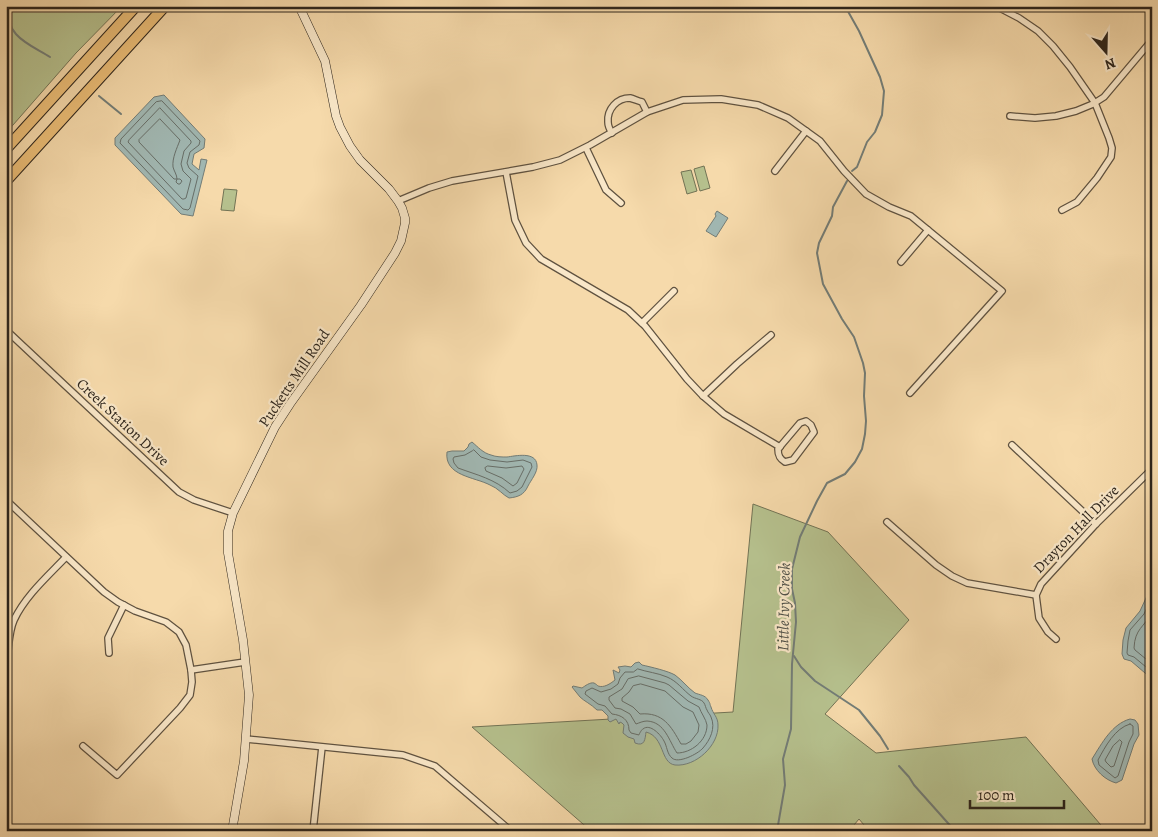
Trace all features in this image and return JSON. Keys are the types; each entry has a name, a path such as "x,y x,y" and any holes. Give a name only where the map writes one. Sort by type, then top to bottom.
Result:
{"highway":[{"path":"6,149 136,6"},
{"path":"6,181 165,6"}],"street":[{"name":"Pucketts Mill Road","path":"232,831 244,761 249,695 243,640 228,553 228,531 234,513 275,427 361,305 395,253 401,241 405,223 402,208 398,201 389,189 360,160 340,127 324,61 314,35 299,6"},
{"path":"996,6 1038,31 1053,46 1095,103 1109,138 1112,148 1111,157 1077,202 1062,210"},
{"path":"1010,116 1035,118 1056,116 1076,111 1095,103 1104,97 1152,40"},
{"path":"612,133 608,123 609,113 614,104 631,98 642,102 647,112"},
{"path":"398,201 452,181 533,168 560,160 586,148 647,112 683,100 721,99 758,105 788,118 820,141 844,171 866,194 889,207 911,216 1002,291 910,393"},
{"path":"774,171 806,131"},
{"path":"586,148 606,190 621,202"},
{"path":"506,172 515,220 526,244 541,258 628,310 642,323 703,396 724,414 780,446"},
{"path":"901,262 928,230"},
{"path":"642,323 674,290"},
{"name":"Creek Station Drive","path":"6,330 179,492 194,500 234,513"},
{"path":"703,396 770,335"},
{"path":"806,420 811,425 814,432 793,460 785,462 781,460 778,454 780,446 800,423 806,420"},
{"path":"1012,446 1096,524"},
{"name":"Drayton Hall Drive","path":"1056,639 1048,632 1039,618 1036,595 1041,584 1096,524 1152,469"},
{"path":"6,500 104,592 124,605 166,622 178,632 186,645 192,670 190,695 117,775 84,746"},
{"path":"887,522 936,565 952,576 967,583 993,589 1036,595"},
{"path":"7,658 14,621 25,601 66,557"},
{"path":"109,653 108,638 124,605"},
{"path":"192,670 245,662"},
{"path":"246,739 403,755 435,766 511,831"},
{"path":"312,831 322,747"}],"green space":[{"path":"6,6 122,6 76,53 6,133"},
{"path":"704,166 710,188 700,191 694,169"},
{"path":"691,170 697,191 687,194 681,172"},
{"path":"224,189 237,190 234,211 221,210"},
{"path":"753,504 828,532 909,620 825,714 876,753 1026,737 1106,831 869,831 859,819 849,831 591,831 472,727 733,712"}],"water":[{"path":"164,95 205,139 204,148 194,154 192,164 199,170 201,159 207,160 193,216 181,214 115,145 115,138 154,97"},
{"path":"717,211 728,218 716,237 706,231 716,216"},
{"path":"472,442 493,456 525,455 533,458 537,465 536,470 525,492 509,498 493,486 455,471 447,460 447,452 464,451"},
{"path":"1152,585 1152,679 1131,661 1124,659 1122,654 1126,628 1140,611"},
{"path":"639,662 642,665 675,675 695,693 704,696 710,703 718,725 715,740 705,753 691,762 683,765 670,763 660,744 652,735 646,732 643,743 635,743 634,739 623,733 624,725 622,723 620,722 619,724 616,719 610,722 608,716 602,710 597,710 579,696 572,687 582,688 592,683 598,686 607,685 615,680 613,670 619,673 618,667 631,667"},
{"path":"1135,720 1138,724 1139,735 1122,780 1116,783 1108,780 1101,774 1095,767 1092,759 1113,730 1124,721"}],"waterway":[{"path":"9,6 8,16 14,32 26,43 50,57"},
{"name":"Little Ivy Creek","path":"845,6 859,31 880,77 884,91 882,115 875,132 867,142 857,167 852,171"},
{"path":"99,96 121,114"},
{"name":"Little Ivy Creek","path":"777,831 785,785 783,759 791,729 792,664 796,622 792,589 792,569 800,537 817,501 827,483 845,474 855,462 862,449 865,434 865,373 863,363 854,337 823,284 817,253 819,243 832,216 833,207 847,181"},
{"path":"794,656 801,667 815,681 859,710 888,749"},
{"path":"899,766 955,831"}]}
